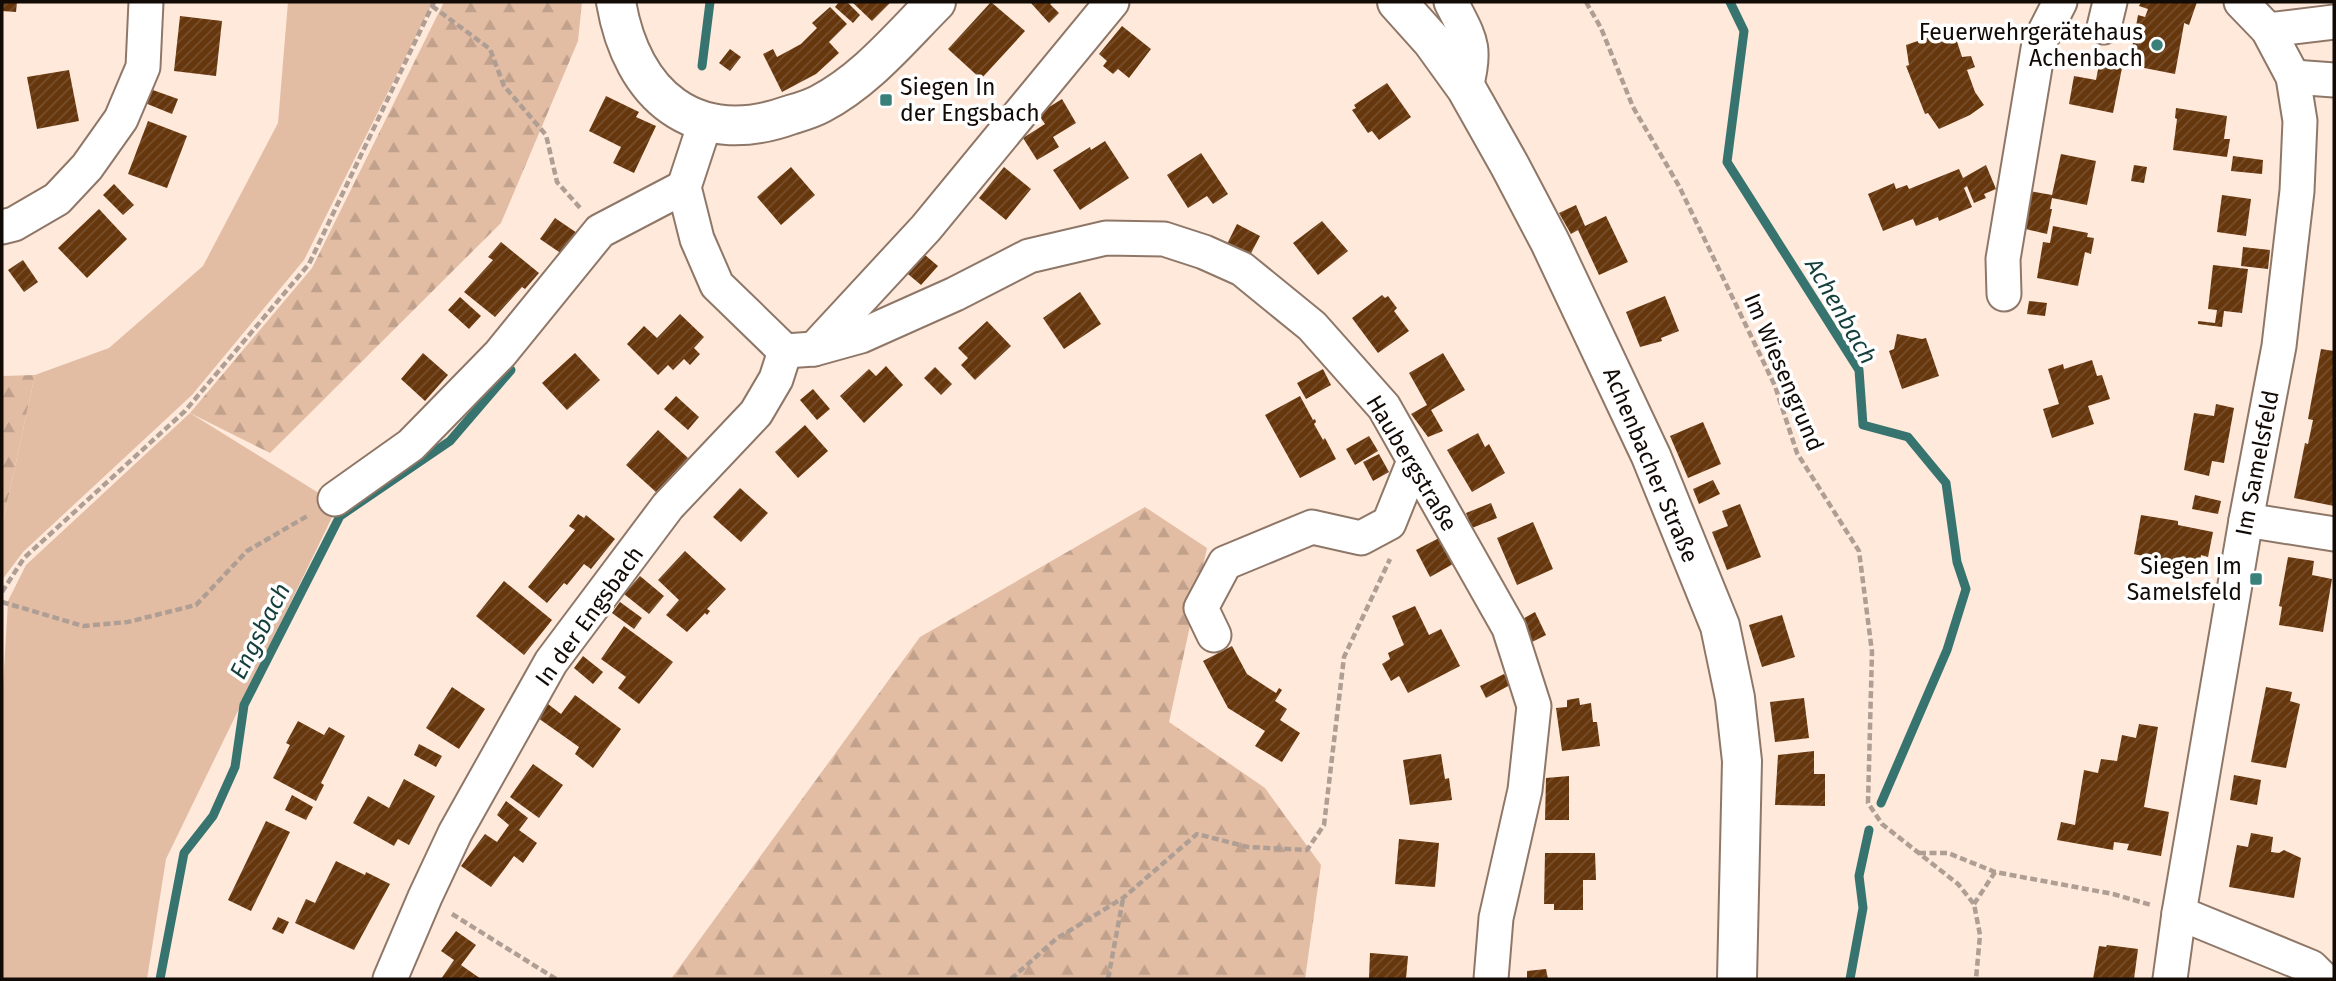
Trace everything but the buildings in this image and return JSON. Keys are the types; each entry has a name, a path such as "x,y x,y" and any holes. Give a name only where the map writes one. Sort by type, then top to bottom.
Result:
{"main road":[{"path":"616,2 624,40 632,57 648,82 665,100 683,113 705,123 741,127 774,121 819,105 856,81 936,2"},
{"name":"Achenbacher Straße","path":"1397,2 1432,41 1465,88 1545,231 1651,456 1720,626 1735,698 1742,761 1737,979"}],"street":[{"path":"2,227 14,224 57,200 87,167 121,120 143,67 146,2"},
{"name":"In der Engsbach","path":"390,979 456,833 551,662 668,506 756,412 776,379 799,350 926,228 1112,2"},
{"path":"1451,2 1471,42 1472,64 1465,88"},
{"path":"2004,294 2003,258 2039,43 2060,2"},
{"name":"Im Samelsfeld","path":"2170,979 2246,520 2280,346 2297,191 2300,121 2292,77 2268,30 2241,2"},
{"path":"2268,30 2334,22"},
{"path":"2292,77 2334,80"},
{"path":"705,123 684,187 696,239 716,285 799,350"},
{"path":"335,499 411,445 500,354 600,231 684,187"},
{"name":"Haubergstraße","path":"799,350 861,336 1029,257 1106,238 1164,239 1204,252 1242,269 1312,326 1384,407 1509,628 1535,706 1525,790 1496,918 1491,979"},
{"path":"1214,635 1201,608 1225,563 1312,527 1361,538 1389,523 1414,461"},
{"path":"2246,520 2334,534"},
{"path":"2179,913 2311,967 2323,979"}],"path":[{"name":"Im Wiesengrund","path":"1586,2 1601,28 1633,107 1679,186 1775,386 1797,453 1859,551 1872,652 1868,803 1882,824 1958,884 1974,904"},
{"path":"2,592 24,558 185,411 309,264 433,4 490,49 504,86 546,135 557,182"},
{"path":"2,602 83,626 128,622 195,605 247,551 335,499"},
{"path":"1011,979 1056,939 1123,898 1197,834 1248,847 1307,850 1324,825 1344,657 1397,543 1389,523"},
{"path":"1918,853 1948,853 1996,872 2113,894 2179,913"},
{"path":"1976,979 1980,935 1974,904 1996,872"},
{"path":"425,897 556,979"},
{"path":"1108,979 1123,898"}],"green space":[{"path":"288,2 433,2 304,260 192,395 23,552 2,580 2,526 35,375 109,348 203,266 278,123"},
{"path":"444,2 582,2 578,41 501,223 270,453 190,413 312,268"},
{"path":"35,375 2,526 2,376"},
{"path":"190,413 338,505 166,859 147,979 2,979 2,704 8,601 26,565"},
{"path":"1145,507 1207,548 1169,722 1265,788 1321,865 1305,979 671,979 920,637"}],"waterway":[{"name":"Engsbach","path":"702,66 710,2"},
{"name":"Achenbach","path":"1730,2 1744,31 1727,162 1859,370 1863,425 1908,437 1946,483 1957,562 1966,589 1947,650 1881,803"},
{"name":"Engsbach","path":"160,979 184,853 213,816 235,767 244,705 340,516 450,441 511,370"},
{"name":"Achenbach","path":"1850,979 1863,908 1859,876 1869,830"}],"place":[{"name":"Feuerwehrgerätehaus Achenbach","path":"2157,45"},
{"name":"Siegen In der Engsbach","path":"886,100"},
{"name":"Siegen Im Samelsfeld","path":"2256,579"}]}
